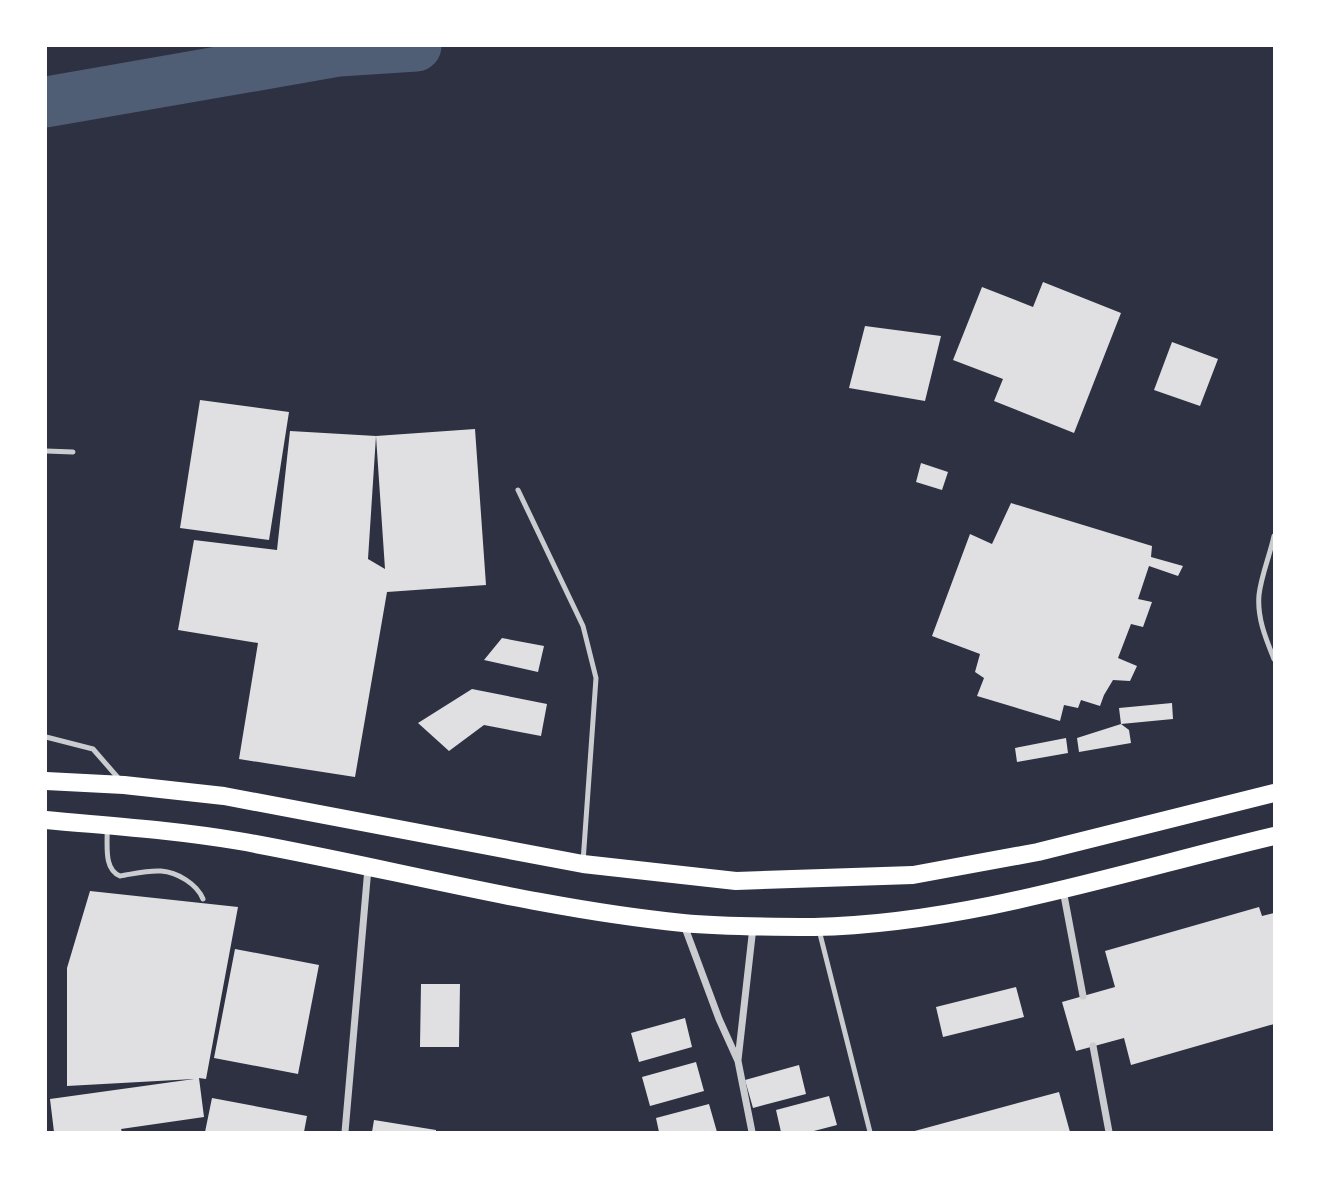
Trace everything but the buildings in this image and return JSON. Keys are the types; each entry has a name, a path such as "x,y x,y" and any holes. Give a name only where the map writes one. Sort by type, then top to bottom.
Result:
{"main road":[{"path":"46,781 124,785 224,796 583,864 736,881 914,875 1038,852 1275,793"},
{"path":"46,820 235,841 582,909 683,923 753,927 818,927 912,919 973,909 1275,836"}],"street":[{"path":"345,1132 368,866"},
{"path":"1062,888 1083,996"},
{"path":"683,923 719,1019 738,1061 752,1132"},
{"path":"738,1061 753,927"},
{"path":"1093,1046 1109,1132"}],"lane":[{"path":"46,451 73,452"},
{"path":"518,490 583,626 596,678 583,864"},
{"path":"1275,536 1259,595 1262,625 1275,659"},
{"path":"46,737 93,749 124,785"},
{"path":"107,825 108,864 115,874 120,876 160,871 193,885 203,899"},
{"path":"818,927 870,1132"}],"waterway":[{"path":"46,102 339,51 416,46"}]}
